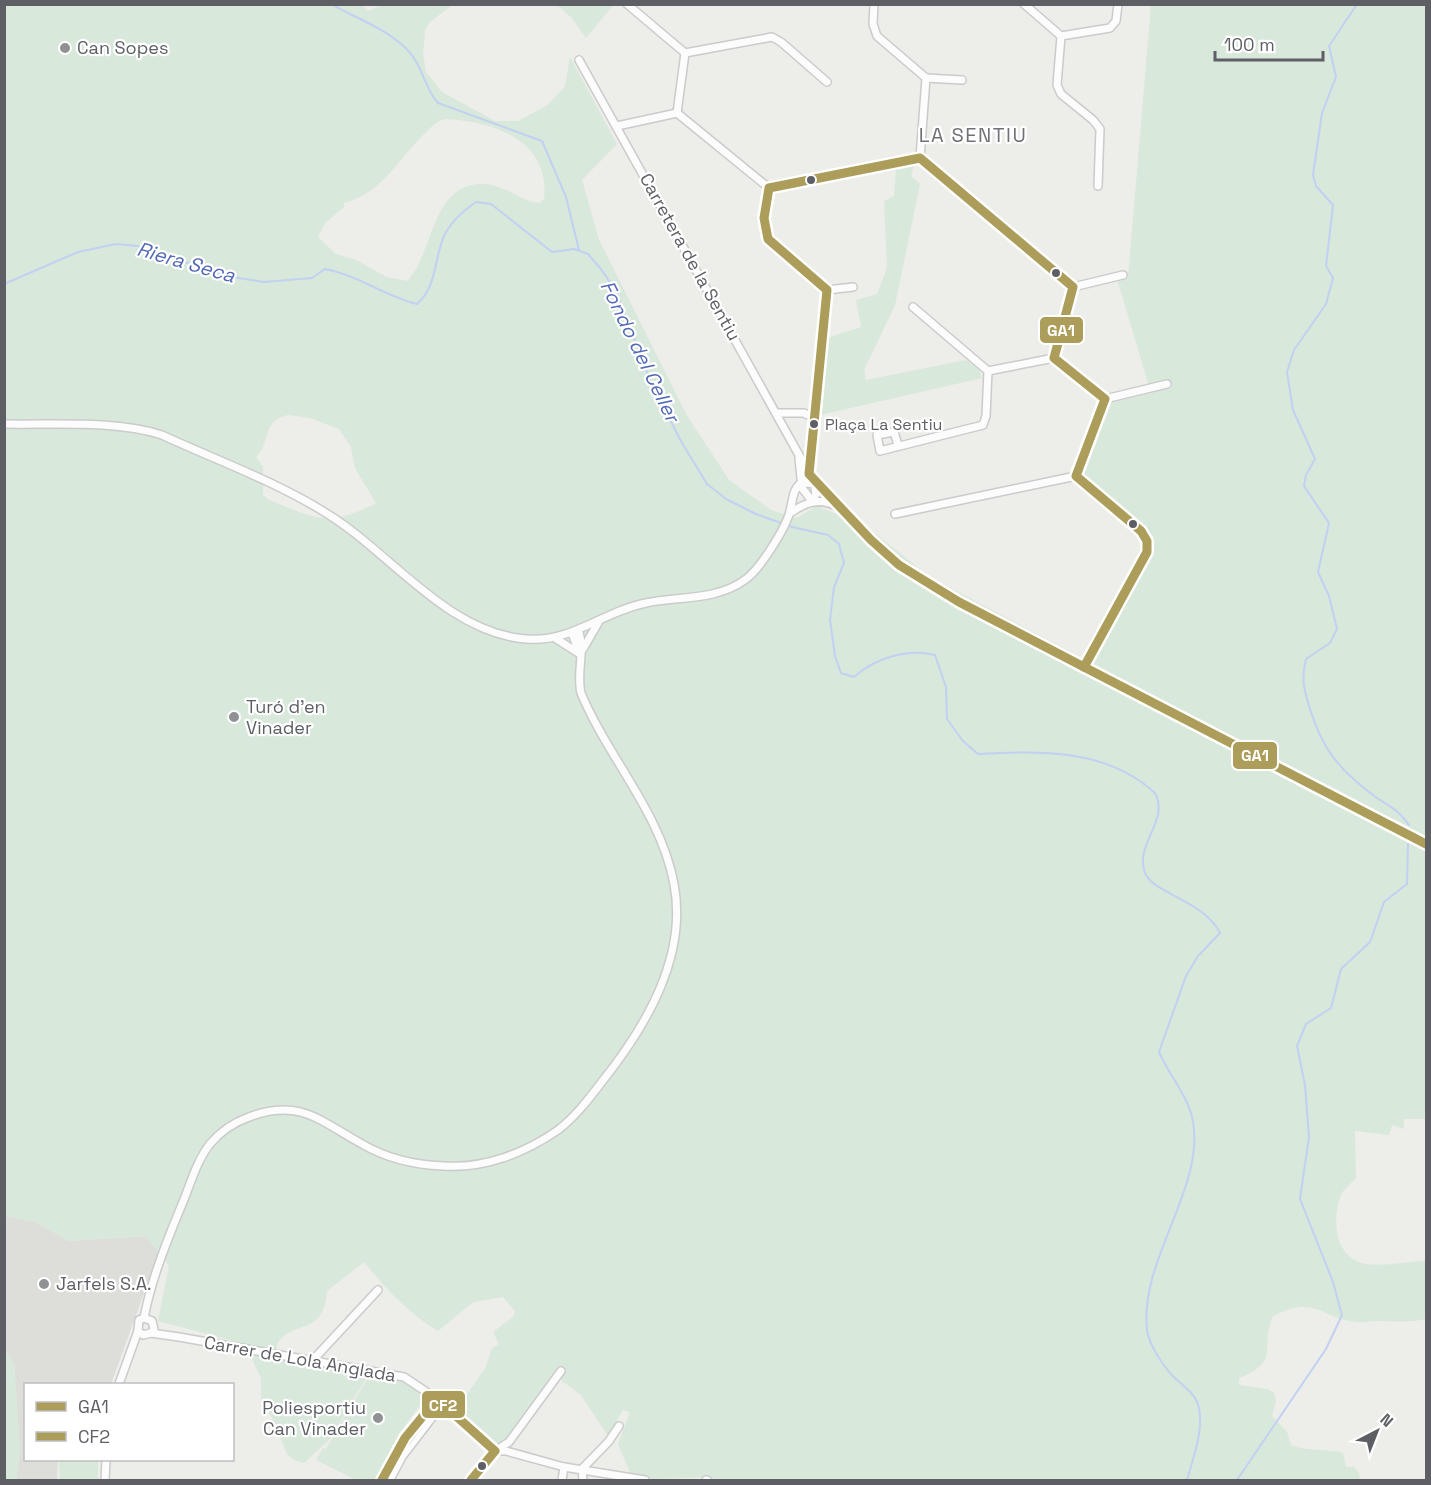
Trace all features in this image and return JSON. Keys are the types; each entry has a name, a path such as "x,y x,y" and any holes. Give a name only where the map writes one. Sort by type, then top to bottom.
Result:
{"street":[{"path":"627,4 685,53"},
{"path":"874,4 874,31 926,78 962,80"},
{"path":"1024,4 1061,36"},
{"path":"1061,36 1110,28 1116,21 1118,4"},
{"path":"1061,36 1057,85 1061,94 1093,120 1100,129 1098,186"},
{"path":"685,53 772,37 781,42 826,82"},
{"path":"677,113 685,53"},
{"name":"Carretera de la Sentiu","path":"579,60 816,482"},
{"path":"920,158 926,78"},
{"path":"617,126 677,113"},
{"path":"677,113 769,188"},
{"path":"769,188 920,158"},
{"path":"920,158 1073,287"},
{"path":"769,188 764,226 766,237 827,290 853,287"},
{"path":"1073,287 1123,275"},
{"path":"1054,358 1073,287"},
{"path":"810,474 827,290"},
{"path":"913,307 988,371"},
{"path":"988,371 1054,358 1105,399"},
{"path":"898,444 983,424 987,416 988,371"},
{"path":"1105,399 1167,384"},
{"path":"1076,476 1105,399"},
{"path":"804,413 816,401"},
{"path":"776,413 804,413 814,418"},
{"path":"4,424 78,424 143,430 162,435 324,512 364,540 463,620 510,637 526,640 555,638 646,603 697,597 736,586 758,567 776,538 788,515 796,489 801,483 816,482 899,565 959,602 1426,844"},
{"path":"799,455 804,494 812,501 828,503 843,510"},
{"path":"788,515 812,501 816,494 811,460"},
{"path":"895,514 1076,476"},
{"path":"1076,476 1141,531 1147,541 1147,552 1084,667"},
{"path":"580,654 598,622"},
{"path":"119,1383 138,1331 137,1323 144,1318 155,1275 199,1163 210,1145 224,1131 246,1118 270,1110 294,1110 310,1113 361,1144 400,1159 445,1167 488,1162 513,1155 558,1129 582,1107 631,1044 655,1000 672,949 676,926 675,887 652,822 581,693 582,641 575,631"},
{"path":"555,638 580,654"},
{"path":"312,1361 378,1290"},
{"path":"138,1331 146,1335 151,1333 153,1323 144,1318"},
{"name":"Carrer de Lola Anglada","path":"151,1333 404,1377 440,1402 495,1451"},
{"path":"471,1480 495,1451 509,1442 561,1371"},
{"path":"382,1480 405,1438 440,1402"},
{"path":"391,1480 403,1457 440,1402"},
{"path":"583,1480 582,1469 619,1426"},
{"path":"495,1451 506,1451 564,1467 645,1480"},
{"path":"105,1480 106,1461"},
{"path":"562,1480 564,1467"}],"shaded area":[{"path":"5,1216 35,1222 69,1241 146,1236 159,1252 111,1383 24,1383 24,1461 58,1461 57,1480 16,1480 20,1452 14,1363 5,1350"}],"green space":[{"path":"361,4 368,11 383,5 452,5 430,22 425,30 423,54 426,72 442,92 495,121 518,121 548,105 565,86 570,57 617,144 582,180 599,240 686,414 729,480 771,510 797,518 816,506 865,525 928,576 1092,663 1155,545 1081,472 1105,404 1151,393 1118,282 1128,278 1151,5 1426,5 1426,1119 1404,1119 1404,1129 1392,1125 1389,1135 1355,1131 1356,1178 1342,1193 1336,1226 1342,1247 1356,1261 1380,1265 1426,1261 1426,1319 1359,1322 1335,1317 1310,1307 1288,1310 1273,1316 1269,1327 1265,1360 1252,1372 1239,1378 1239,1385 1268,1389 1274,1393 1276,1401 1272,1416 1287,1432 1291,1445 1343,1453 1346,1467 1354,1467 1359,1473 1360,1480 712,1480 711,1477 656,1479 631,1475 618,1444 630,1412 623,1410 608,1436 581,1395 562,1381 558,1366 515,1429 495,1447 463,1423 463,1400 486,1367 492,1348 499,1344 493,1332 513,1317 515,1311 503,1297 473,1302 438,1331 398,1300 364,1262 327,1291 323,1310 317,1319 287,1334 278,1343 276,1350 317,1365 368,1375 331,1438 304,1463 294,1460 287,1454 273,1419 261,1401 261,1378 245,1344 158,1321 169,1266 146,1236 69,1241 35,1222 5,1216 4,5","holes":["445,119 481,124 499,130 528,148 538,162 544,179 544,199 539,203 532,202 486,184 468,186 454,194 444,205 424,253 407,281 387,277 356,260 336,254 318,237 325,223 344,207 344,203 357,199 378,184 428,130","288,415 310,418 339,429 351,447 355,468 376,503 346,516 322,518 299,512 269,500 263,495 263,467 256,457 261,451 270,426"]},
{"path":"557,5 613,5 586,38 572,18"},
{"path":"914,165 911,176 920,184 895,305 864,370 866,380 966,360 979,370 982,378 820,415 827,338 861,327 856,300 877,294 887,268 884,201 894,196 896,169"},
{"path":"5,1350 14,1363 20,1452 16,1480 5,1480"},
{"name":"Poliesportiu Can Vinader","path":"369,1376 403,1381 425,1398 397,1437 375,1480 356,1480 316,1460 323,1448 326,1449"},
{"path":"59,1461 98,1461 98,1480 60,1480"}],"waterway":[{"name":"Fondo del Celler","path":"331,4 384,32 403,46 415,60 438,103 542,141 566,197 579,250"},
{"path":"1357,4 1329,46 1336,77 1322,113 1313,175 1316,186 1333,205 1326,266 1333,278 1326,304 1294,350 1287,372 1293,410 1315,459 1306,475 1304,486 1329,523 1318,572 1329,596 1337,629 1330,643 1306,659 1303,679 1315,724 1334,758 1351,777 1397,812 1409,825"},
{"name":"Riera Seca","path":"4,284 78,252 116,244 138,246 226,276 264,282 312,278 325,269 417,304 432,281 441,245 450,226 476,202 491,204 552,252 574,249 588,254 601,269 616,291 652,385 682,443 707,484 726,499 756,514 792,527 828,535 839,544 844,563 834,587 830,620 835,656 841,673 854,677 862,670 892,656 914,653 935,655 946,687 947,719 963,741 978,754 1048,753 1094,760 1136,778 1155,793 1158,813 1144,852 1145,873 1158,887 1202,913 1220,933 1198,956 1186,976 1159,1052 1190,1109 1194,1143 1191,1169 1183,1195 1153,1276 1147,1303 1147,1330 1153,1347 1163,1364 1190,1392 1198,1404 1199,1433 1187,1480"},
{"path":"1237,1480 1326,1349 1342,1315 1333,1282 1300,1199 1309,1137 1305,1085 1297,1046 1306,1024 1331,1008 1341,969 1370,942 1384,902 1407,884 1408,844"}],"transit line":[{"name":"GA1","path":"920,158 1073,287 1054,358 1105,399 1076,476 1141,531 1147,541 1147,552 1084,667 959,602 899,565 871,540 809,474 827,290 768,239 764,218 769,188 920,158"},
{"name":"GA1","path":"1084,667 1426,844"},
{"name":"CF2","path":"382,1480 405,1438 437,1399 495,1451 471,1480"}],"place":[{"name":"Can Sopes","path":"65,48"},
{"name":"Plaça La Sentiu","path":"814,424"},
{"name":"Turó d'en Vinader","path":"234,717"},
{"name":"Jarfels S.A.","path":"44,1284"},
{"name":"Poliesportiu Can Vinader","path":"378,1418"}],"district":[{"name":"LA SENTIU","path":"973,135"}]}
